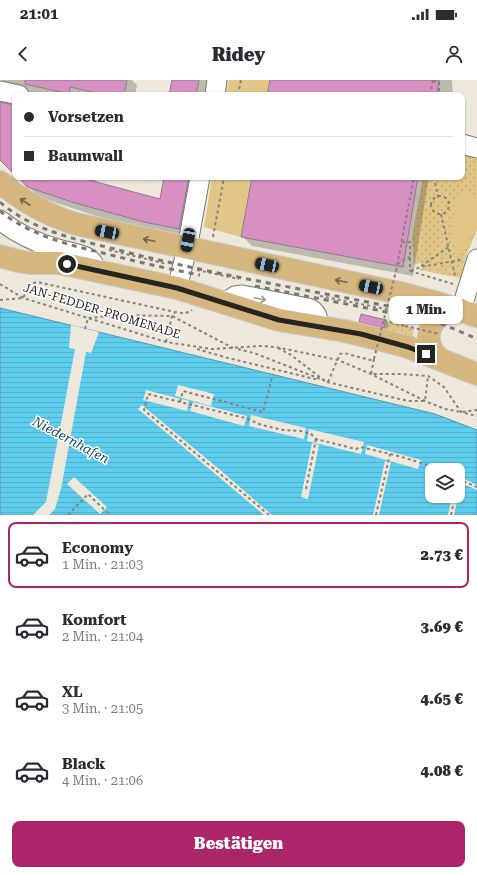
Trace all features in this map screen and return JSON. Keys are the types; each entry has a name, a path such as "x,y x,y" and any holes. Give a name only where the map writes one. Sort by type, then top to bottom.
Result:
{"main road":[{"path":"0,182 23,201 48,215 61,220 98,230 400,293 432,301 461,316"},
{"path":"0,256 18,261 59,263 177,288 279,320 345,331 378,353 408,347 433,367 470,372"},
{"path":"433,367 432,352 429,342 429,332 431,326 443,313 455,310 461,316"}],"street":[{"path":"215,92 217,80"},
{"path":"0,91 12,94"},
{"path":"465,145 477,148"},
{"path":"177,288 187,248 199,180"},
{"path":"0,220 7,226 28,238 87,257 93,262 97,270"},
{"path":"461,316 463,286 472,259"}],"path":[{"path":"239,92 241,80"},
{"path":"431,92 433,80 439,82 439,92"},
{"path":"209,253 223,180"},
{"path":"413,180 396,271 384,320 378,353 371,374 401,374 433,367"},
{"path":"435,180 438,197"},
{"path":"438,197 446,198 448,203 448,209 441,214 434,212 431,207 432,202 438,197"},
{"path":"441,214 450,247 452,262 463,286"},
{"path":"402,242 410,242 410,271"},
{"path":"410,271 420,267 450,247"},
{"path":"397,264 411,256"},
{"path":"420,267 472,259"},
{"path":"410,271 463,286"},
{"path":"0,300 23,298 30,284 37,282 183,313 190,311 196,305 199,295"},
{"name":"JAN-FEDDER-PROMENADE","path":"0,284 23,298 166,342 212,349 261,346 275,347 338,360 371,374 424,401 445,409 461,412 477,410"},
{"path":"409,306 461,316"},
{"path":"166,342 172,316 175,312"},
{"path":"85,329 88,318 121,315 172,316 235,348 254,353 328,382"},
{"path":"384,320 440,334"},
{"path":"192,347 228,358 408,401 424,401 433,367"},
{"path":"275,347 291,355 328,382"},
{"path":"328,382 340,354 378,353"},
{"path":"433,367 444,387 461,412 477,416"},
{"path":"180,402 183,391 263,412 273,374"},
{"path":"269,515 144,410 148,394 245,418 262,425 283,430 301,431 311,434 316,440 356,449 360,447 367,448 425,463"},
{"path":"306,489 316,440"},
{"path":"376,515 390,454"},
{"path":"465,482 477,487"},
{"path":"68,515 88,494 110,515"},
{"path":"451,515 454,503"}],"shaded area":[{"path":"229,80 270,80 268,92 227,92"},
{"path":"465,151 477,153 477,230 466,256 460,278 420,270 419,269 423,268 422,264 420,263 414,265 412,237 422,180 465,180"},
{"path":"212,180 251,180 241,237 204,227"},
{"path":"461,191 468,195 477,194 477,227 473,236 468,238 466,247 459,252 455,248 452,234 458,195"},
{"path":"386,320 414,328 412,340 383,332"}],"water":[{"name":"Niedernhafen","path":"0,308 435,414 477,430 477,515 0,515"}],"pier":[{"path":"71,325 99,332 91,353 86,352 61,489 55,509 49,515 33,515 46,502 75,349 69,348"},
{"path":"178,385 214,394 211,406 175,396"},
{"path":"146,390 189,401 187,411 143,400"},
{"path":"193,402 247,416 244,426 190,411"},
{"path":"142,405 272,515 264,515 138,409"},
{"path":"251,415 306,428 304,439 249,426"},
{"path":"309,429 364,442 361,454 307,441"},
{"path":"312,443 319,445 308,499 301,497"},
{"path":"367,445 421,460 418,469 365,454"},
{"path":"385,461 391,462 379,515 373,515"},
{"path":"74,477 107,507 100,514 67,484"},
{"path":"465,479 477,485 477,490 465,485"},
{"path":"451,503 457,503 454,515 448,515"}],"building":[{"path":"25,80 127,80 125,92 92,92 70,87 69,92 60,92 25,84"},
{"path":"172,80 199,80 197,92 170,92"},
{"path":"270,80 439,80 437,92 268,92"},
{"path":"0,102 12,104 12,172 0,160"},
{"path":"21,180 89,180 160,199 163,180 188,180 179,229 144,222 75,203 27,187"},
{"path":"251,180 418,180 403,267 241,237"},
{"path":"361,314 386,320 384,328 359,322"}],"railway":[{"path":"0,202 28,221 42,228 74,239 252,280 383,305 431,320 477,339"},
{"path":"0,211 24,227 65,243 142,263 200,275"},
{"path":"255,286 382,311 413,320"}],"route":[{"path":"67,264 177,288 279,320 361,334 408,347 426,354"}]}
